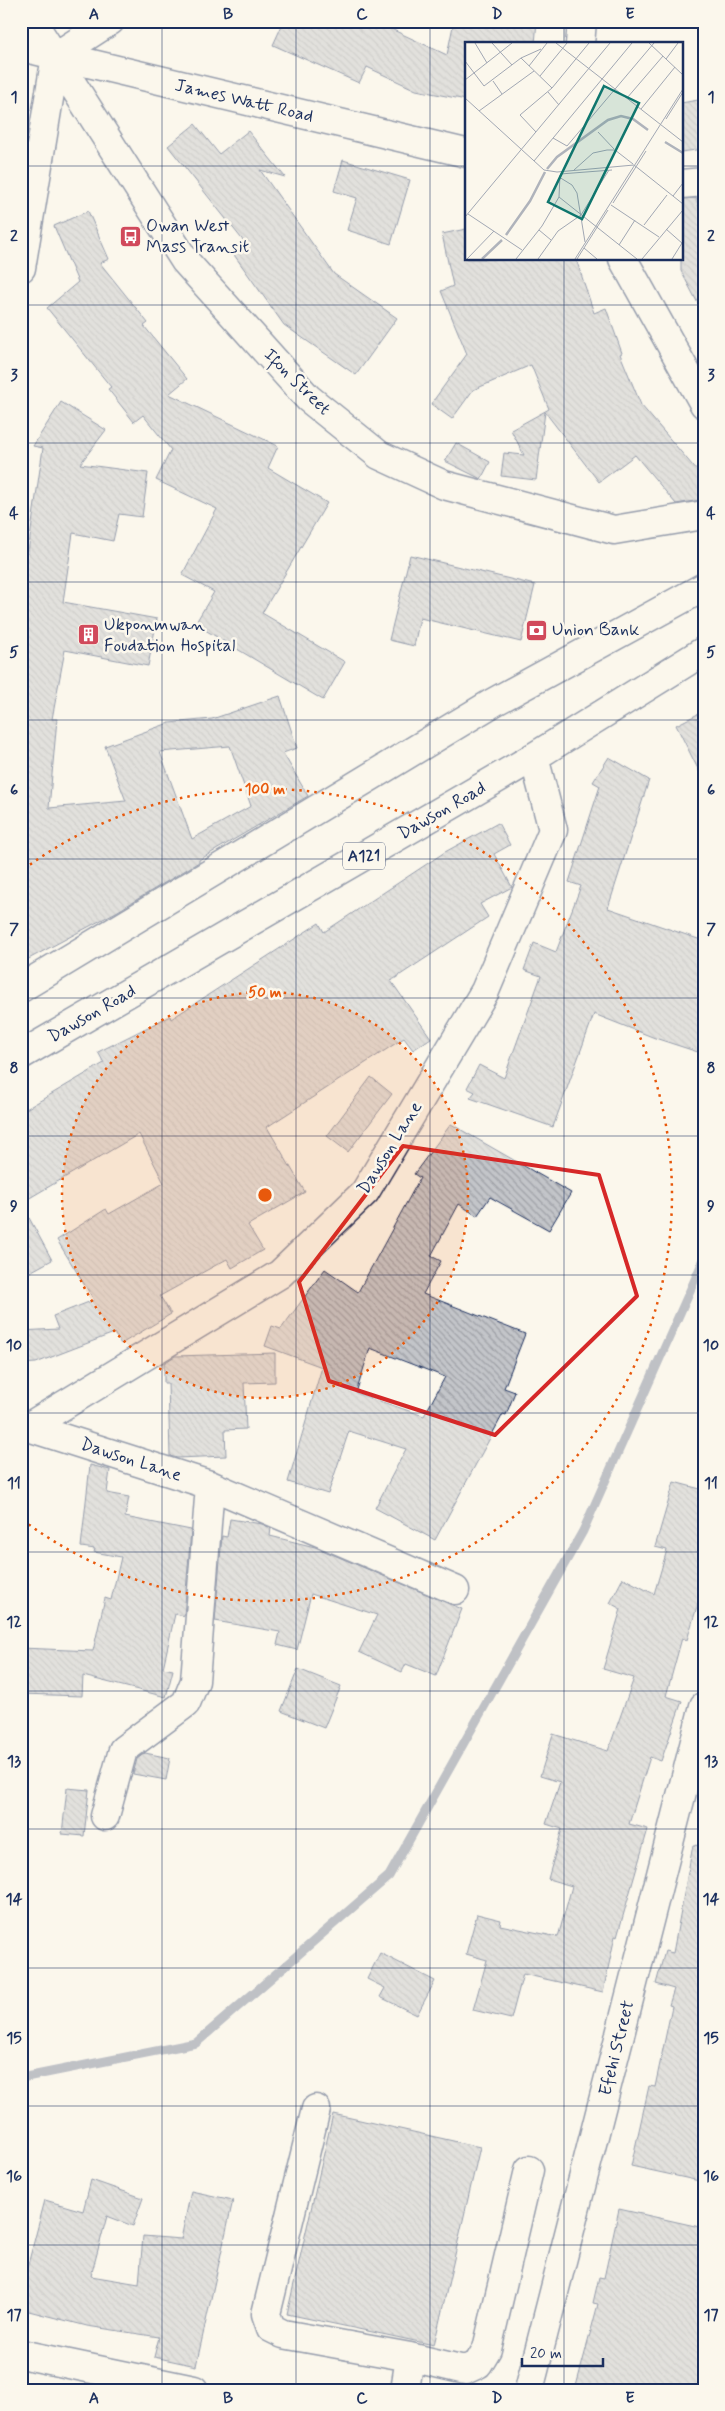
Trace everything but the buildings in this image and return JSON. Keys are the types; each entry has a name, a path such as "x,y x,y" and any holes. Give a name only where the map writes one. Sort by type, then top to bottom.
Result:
{"main road":[{"name":"Ifon Street","path":"32,21 185,261 308,398 378,456 444,485 614,530 704,515"},
{"path":"21,268 56,56 110,21"},
{"path":"580,42 582,21"},
{"name":"James Watt Road","path":"21,47 465,153"},
{"path":"682,184 704,182"},
{"path":"624,260 704,404"},
{"path":"21,988 494,702 704,587"},
{"name":"Dawson Road","path":"21,1056 534,758 704,651"},
{"name":"Dawson Lane","path":"25,1426 280,1274 365,1192 485,991 553,830 534,758"},
{"name":"Dawson Lane","path":"25,1426 210,1485 455,1590"},
{"path":"105,1816 123,1750 186,1703 196,1681 210,1485"},
{"name":"Efehi Street","path":"529,2390 704,1706"},
{"path":"316,2109 266,2314 271,2328 283,2334 410,2357 465,2370 478,2364 487,2349 529,2170"},
{"path":"21,2354 194,2390"},
{"path":"405,2390 410,2357"}],"highlighted area":[{"path":"403,1146 599,1175 637,1296 495,1435 329,1381 299,1282"}],"waterway":[{"path":"21,2078 196,2043 389,1876 583,1531 704,1259"}],"place":[{"name":"Owan West Mass Transit","path":"130,236"},
{"name":"Union Bank","path":"536,630"},
{"name":"Ukponmwan Foudation Hospital","path":"88,635"}]}
